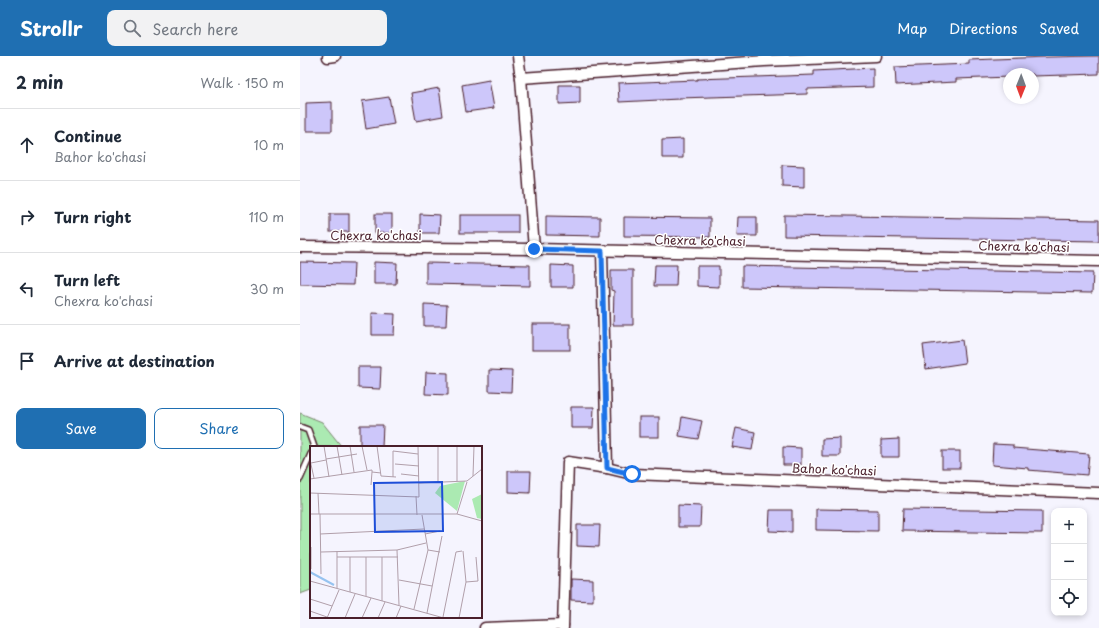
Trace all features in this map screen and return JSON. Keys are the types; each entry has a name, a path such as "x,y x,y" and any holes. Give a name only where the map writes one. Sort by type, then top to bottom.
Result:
{"street":[{"path":"518,56 534,249"},
{"path":"521,78 764,61 876,56"},
{"name":"Chexra ko'chasi","path":"300,247 534,249 1099,260"},
{"path":"602,251 607,468"},
{"name":"Bahor ko'chasi","path":"563,626 568,462 607,468 632,474 1099,493"},
{"path":"485,628 563,626"}],"lane":[{"path":"300,427 308,430 314,446"},
{"path":"300,479 310,456"}],"green space":[{"path":"300,413 322,422 341,446 310,446 310,590 300,594"}],"building":[{"path":"1099,56 1099,74 1039,76 1039,68 1003,68 1003,77 956,79 956,82 896,85 895,67 969,64 969,60"},
{"path":"873,68 873,87 807,89 807,94 679,98 619,102 618,83 814,75 814,71"},
{"path":"489,80 494,108 466,112 462,85"},
{"path":"559,85 580,85 580,103 559,104"},
{"path":"439,88 443,116 416,121 411,93"},
{"path":"389,97 394,124 366,129 362,101"},
{"path":"332,102 332,131 306,131 306,103"},
{"path":"683,139 683,158 662,158 662,140"},
{"path":"782,165 804,166 804,187 782,186"},
{"path":"330,214 349,214 349,232 330,232"},
{"path":"375,214 392,214 392,233 375,233"},
{"path":"420,214 440,215 439,233 420,233"},
{"path":"460,215 518,215 518,233 460,233"},
{"path":"784,215 1099,220 1099,241 784,236"},
{"path":"546,216 600,217 600,236 546,235"},
{"path":"624,217 710,218 710,237 624,236"},
{"path":"738,217 757,217 757,236 737,236"},
{"path":"300,262 354,263 353,285 300,284"},
{"path":"374,262 397,263 396,284 374,284"},
{"path":"426,263 530,265 530,286 426,284"},
{"path":"551,265 573,266 573,287 551,287"},
{"path":"655,265 677,265 676,286 654,286"},
{"path":"697,266 719,266 719,287 697,286"},
{"path":"742,266 1093,273 1092,293 742,287"},
{"path":"611,270 633,270 633,325 613,325 614,291 611,290"},
{"path":"424,304 447,305 446,326 424,326"},
{"path":"372,313 395,314 394,335 372,335"},
{"path":"532,324 570,324 570,350 532,350"},
{"path":"962,340 965,363 926,369 923,345"},
{"path":"358,367 381,367 380,389 358,388"},
{"path":"489,370 512,371 511,392 489,391"},
{"path":"426,372 448,373 448,395 425,394"},
{"path":"571,407 594,407 593,428 571,428"},
{"path":"639,417 659,417 659,437 639,437"},
{"path":"682,417 702,421 698,439 679,436"},
{"path":"360,425 383,425 382,446 360,446"},
{"path":"736,428 755,432 752,450 732,447"},
{"path":"840,438 840,456 822,456 822,439"},
{"path":"899,439 899,457 881,457 881,440"},
{"path":"993,444 1013,445 1013,448 1089,454 1087,475 1028,470 1028,468 992,465"},
{"path":"783,447 801,448 801,465 783,465"},
{"path":"942,451 960,451 960,468 942,468"},
{"path":"508,471 531,471 530,493 508,492"},
{"path":"678,505 701,506 700,527 678,527"},
{"path":"816,509 878,510 878,531 816,530"},
{"path":"903,509 1042,511 1042,533 902,531"},
{"path":"770,510 792,510 792,532 769,531"},
{"path":"577,525 600,525 599,547 577,546"},
{"path":"571,579 593,580 593,601 571,600"}],"route":[{"path":"534,249 602,251 607,468 632,474"}]}
